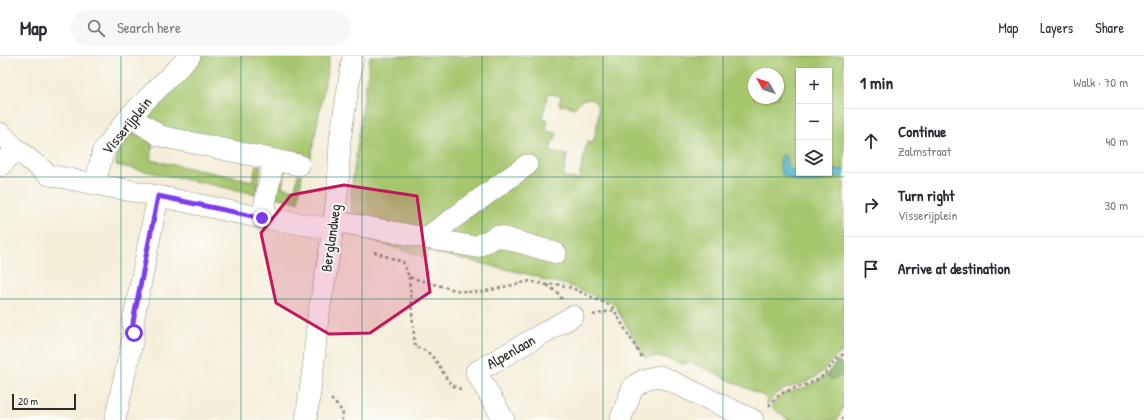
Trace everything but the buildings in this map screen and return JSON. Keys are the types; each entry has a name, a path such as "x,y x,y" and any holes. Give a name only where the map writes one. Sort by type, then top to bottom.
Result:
{"street":[{"name":"Visserijplein","path":"95,184 103,151 130,116 190,56"},
{"name":"Berglandweg","path":"306,420 318,317 326,273 338,186 340,140 353,56"},
{"path":"130,116 160,136 300,165"},
{"path":"0,133 16,149 49,175 262,218 333,225 426,238 476,247 498,236 556,253"},
{"path":"0,166 16,149"},
{"path":"262,218 274,160"},
{"path":"426,238 527,165"},
{"path":"115,420 134,333 133,322 158,196"},
{"name":"Alpenlaan","path":"504,420 476,372 573,316"},
{"path":"620,420 633,387 645,379 660,376 760,414"}],"path":[{"path":"367,250 403,262 409,277 415,347 422,348 433,355 450,382 457,388 464,390 476,390 485,387"},
{"path":"409,277 456,290 471,292 482,292 530,280 547,285 556,284 572,288 612,306 653,377"},
{"path":"573,316 580,318 614,310"},
{"path":"760,414 778,395 812,383 820,378 826,373 838,357 844,354"},
{"path":"842,420 844,416"}],"highlighted area":[{"path":"344,185 417,196 430,292 370,333 329,334 276,303 261,233 291,195"}],"green space":[{"path":"203,56 330,56 311,157 163,132 142,117"},
{"path":"370,56 844,56 844,170 832,170 832,68 796,68 796,170 790,169 787,166 787,156 780,168 782,174 786,177 815,182 830,177 844,177 844,352 836,357 816,377 807,382 781,391 775,395 767,405 766,397 690,362 682,364 665,358 645,358 614,304 570,286 540,279 540,277 427,251 427,258 353,234 351,191","holes":["548,93 561,96 559,105 575,108 577,104 587,99 593,100 597,104 598,117 596,131 593,143 587,142 579,180 563,177 567,155 550,152 553,140 555,140 557,133 546,131 548,119 542,118"]},
{"path":"132,132 153,143 150,160 253,181 256,165 261,166 256,194 116,165 118,150 124,140"},
{"path":"280,170 285,171 282,187 295,190 298,174 302,175 298,202 275,197"},
{"path":"837,361 844,366 844,375 832,379 826,375"},
{"path":"826,375 832,379 844,375 844,405 837,420 789,420 771,407 781,395 810,385"}],"water":[{"path":"781,156 787,156 787,166 790,169 796,170 796,176 832,176 832,170 844,170 844,177 830,177 807,183 793,180 782,174 780,168"}],"route":[{"path":"134,333 133,322 158,196 262,218"}]}
